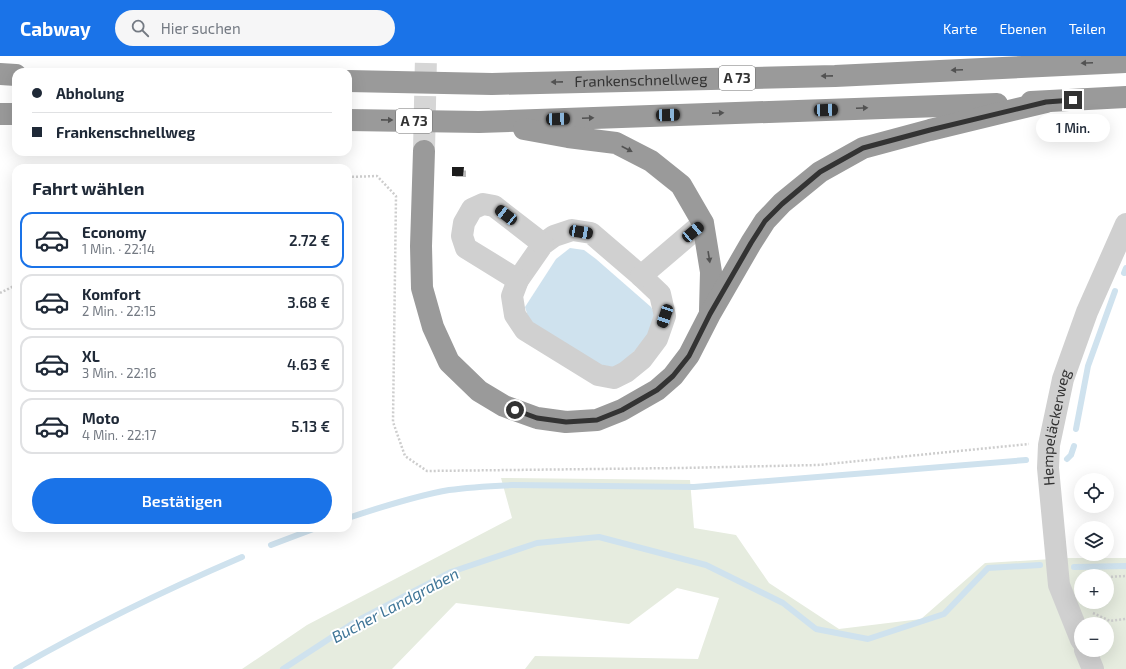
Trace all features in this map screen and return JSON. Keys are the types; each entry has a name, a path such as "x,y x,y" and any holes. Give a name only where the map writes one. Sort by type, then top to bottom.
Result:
{"highway":[{"name":"Frankenschnellweg","path":"352,81 492,84 836,76 1126,62"},
{"path":"0,74 12,75"},
{"name":"A 73","path":"352,120 479,122 1046,102 1126,97"},
{"path":"424,151 421,246 422,288 433,327 449,362 479,391 504,406 537,418 566,422 597,420 622,410 657,390 673,376 689,356 710,314 765,221 782,204 820,172 863,148 1046,102"},
{"path":"0,114 12,114"},
{"path":"479,122 568,137 616,143 651,161 682,185 703,223 711,272 710,314"}],"street":[{"path":"518,280 466,248 462,236 464,222 472,209 483,204 494,206 543,244"},
{"path":"641,276 703,223"},
{"name":"Hempeläckerweg","path":"1074,622 1059,585 1048,468 1049,445 1063,379 1087,312 1126,224"},
{"path":"572,230 590,234 641,276 660,294 665,316 657,339 642,359 626,372 614,378 598,374 525,330 514,315 512,296 518,280 543,244 554,236 572,230"},
{"path":"1088,657 1093,669"}],"path":[{"path":"0,293 12,287"},
{"path":"1114,577 1126,576"}],"shaded area":[{"path":"501,478 690,480 694,528 736,535 769,583 839,629 921,619 985,563 1068,558 1074,558 1074,561 1114,561 1114,558 1126,558 1126,669 525,669 535,656 698,659 719,598 677,588 629,624 456,603 392,669 242,669 307,625 512,518"}],"water":[{"path":"570,248 584,250 596,259 651,307 657,318 655,331 614,371 596,367 530,323 525,307 556,259"}],"building":[{"path":"452,167 464,167 463,176 452,176"}],"waterway":[{"path":"1124,273 1126,268"},
{"path":"1076,429 1088,366 1115,291"},
{"path":"1067,459 1071,455 1074,446"},
{"path":"352,517 424,495 473,487 513,485 694,487 1026,460"},
{"path":"271,545 305,532"},
{"name":"Bucher Landgraben","path":"283,669 355,622 451,572 537,543 599,537 706,565 783,603 816,629 868,639 944,614 988,568 1040,565"},
{"path":"16,669 71,638 184,583 242,557"},
{"name":"Bucher Landgraben","path":"1074,567 1126,566"}],"tunnel":[{"path":"424,151 426,56"}],"route":[{"path":"515,410 537,418 566,422 597,420 622,410 657,390 673,376 689,356 710,314 765,221 782,204 820,172 863,148 1046,102 1073,100"}]}
